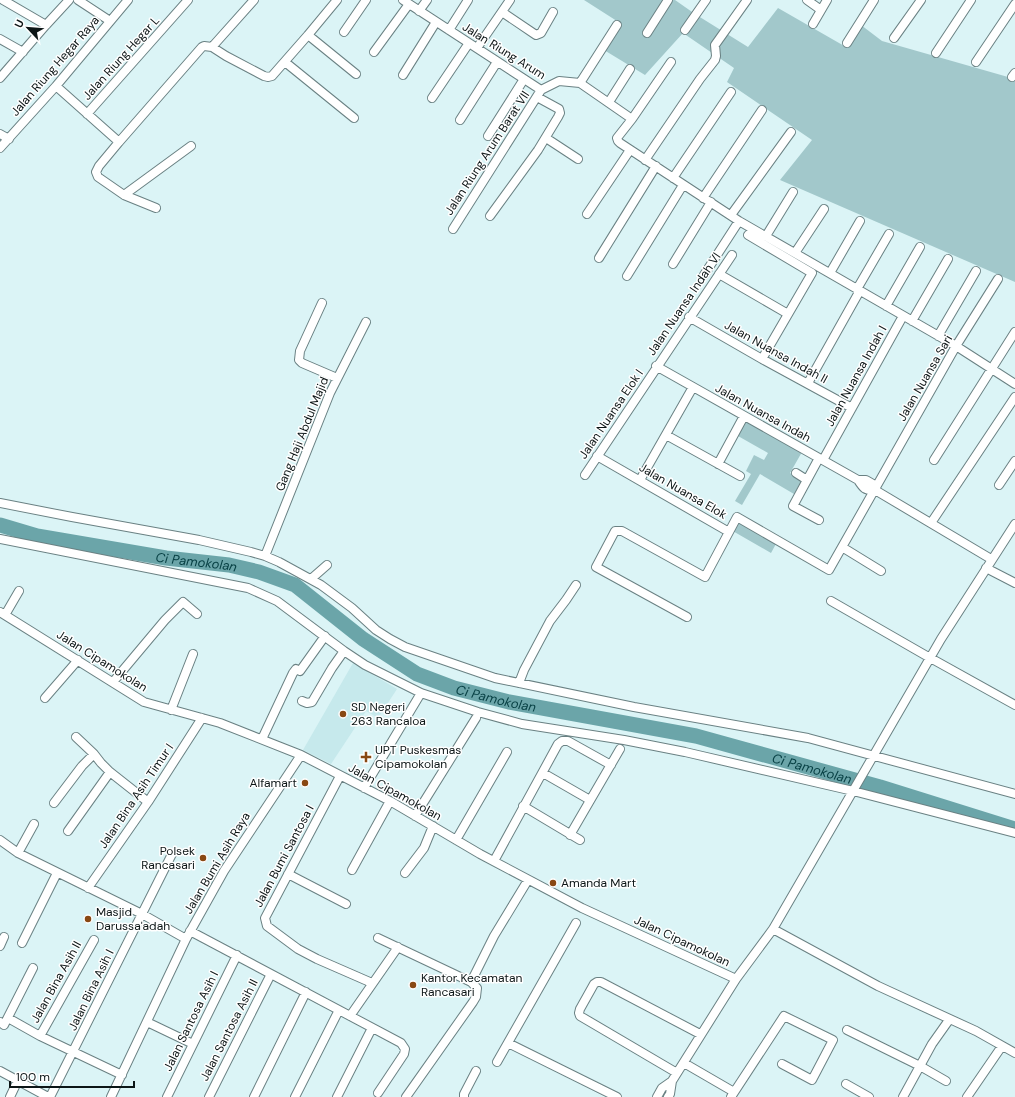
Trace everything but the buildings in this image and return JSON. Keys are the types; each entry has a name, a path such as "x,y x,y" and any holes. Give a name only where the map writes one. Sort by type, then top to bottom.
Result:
{"street":[{"path":"3,0 46,25"},
{"path":"0,78 69,0"},
{"path":"78,0 110,21"},
{"name":"Jalan Riung Hegar Raya","path":"1,146 56,86 128,0"},
{"name":"Jalan Riung Hegar L","path":"87,114 188,0"},
{"path":"212,47 254,0"},
{"path":"156,208 124,195 98,177 96,172 99,166 119,142 199,50 204,46 212,47 264,76 272,76 308,36 337,0"},
{"path":"344,32 366,0"},
{"path":"419,11 427,0"},
{"path":"449,30 468,0"},
{"path":"477,48 510,0"},
{"path":"647,33 668,0"},
{"path":"685,30 706,0"},
{"path":"645,160 700,79 715,60 715,45 747,0"},
{"path":"807,0 821,10"},
{"path":"813,24 827,0"},
{"path":"847,42 874,0"},
{"path":"894,38 921,0"},
{"path":"936,53 971,0"},
{"path":"374,52 406,2"},
{"name":"Jalan Riung Arum","path":"406,2 524,79 539,94 559,81 580,83 632,119"},
{"path":"976,62 1015,4"},
{"path":"502,12 536,35 541,33 553,12"},
{"path":"402,75 436,22"},
{"path":"580,83 617,25"},
{"path":"308,36 356,74"},
{"path":"0,39 23,52"},
{"path":"432,98 469,43"},
{"path":"285,62 354,118"},
{"path":"460,120 497,62"},
{"path":"671,62 618,138 620,143 739,221 796,253 858,291 912,320 1015,384"},
{"path":"609,102 630,69"},
{"path":"488,136 524,79"},
{"path":"56,86 119,142"},
{"path":"673,178 731,92"},
{"path":"490,216 546,138 560,113 556,107 539,94"},
{"name":"Jalan Riung Arum Barat VII","path":"453,229 539,94"},
{"path":"703,198 762,110"},
{"path":"731,215 791,132"},
{"path":"0,134 9,139"},
{"path":"546,138 578,159"},
{"path":"124,195 191,146"},
{"path":"587,214 630,150"},
{"path":"599,258 656,166"},
{"path":"627,276 683,185"},
{"path":"766,236 793,192"},
{"path":"673,264 711,202"},
{"path":"796,253 824,209"},
{"path":"704,275 739,221"},
{"path":"830,273 860,221"},
{"path":"808,383 889,234"},
{"path":"748,235 812,273 762,359"},
{"path":"886,306 920,247"},
{"name":"Jalan Nuansa Indah VI","path":"656,366 732,255"},
{"path":"912,320 948,259"},
{"path":"938,336 976,271"},
{"path":"719,274 788,314"},
{"name":"Jalan Nuansa Sari","path":"867,503 874,487 956,346 998,279"},
{"path":"322,303 300,351 300,360 302,363 337,378"},
{"name":"Jalan Nuansa Indah I","path":"819,520 793,506 852,408 903,316"},
{"name":"Jalan Nuansa Indah II","path":"689,317 852,408"},
{"name":"Gang Haji Abdul Majid","path":"265,556 337,378 366,322"},
{"path":"934,460 1015,332"},
{"name":"Jalan Nuansa Indah","path":"656,366 821,459 860,483 869,491 874,487"},
{"name":"Jalan Nuansa Elok I","path":"585,475 656,366"},
{"path":"640,480 693,387"},
{"path":"931,523 1015,397"},
{"path":"718,464 744,416"},
{"path":"666,435 740,476"},
{"name":"Jalan Nuansa Elok","path":"597,456 729,532 737,517 829,570 867,503"},
{"path":"999,485 1015,461"},
{"path":"796,473 808,480"},
{"path":"874,487 992,559"},
{"path":"0,503 199,540 265,556 311,579 352,608 376,630 405,647 495,678 634,707 808,738 871,759 1015,794"},
{"path":"657,1097 662,1088 672,1081 736,978 773,929 930,658 1015,524"},
{"path":"687,617 596,567 615,531 622,530 705,577 729,532"},
{"path":"0,539 248,588 277,601 344,651 365,664 421,693 478,712 522,724 624,740 855,788 1015,833"},
{"path":"842,547 881,571"},
{"path":"311,579 327,565"},
{"path":"986,568 1015,583"},
{"path":"519,683 524,670 550,621 576,585"},
{"path":"2,614 19,591"},
{"path":"831,601 1015,705"},
{"path":"113,682 165,620 183,602 197,614"},
{"name":"Jalan Cipamokolan","path":"2,614 144,702 220,723 301,755 390,801 456,840 582,908 736,978"},
{"path":"262,739 293,673 296,669 300,671 325,636"},
{"path":"302,701 307,704 312,702 344,651"},
{"path":"171,710 193,654"},
{"path":"45,698 78,660"},
{"path":"364,788 421,693"},
{"name":"Jalan Bina Asih Timur I","path":"88,888 148,802 202,718"},
{"path":"415,816 476,718"},
{"path":"76,738 94,754 101,764 110,772 148,802"},
{"path":"494,861 558,744 564,740 568,741 611,765"},
{"path":"570,834 620,749"},
{"path":"456,840 507,752"},
{"path":"54,803 82,766 94,754"},
{"name":"Jalan Bumi Asih Raya","path":"111,1097 188,935 224,871 301,755"},
{"path":"68,831 110,772"},
{"path":"543,773 590,800"},
{"name":"Jalan Bumi Santosa I","path":"340,776 265,918 267,926 298,949 372,983"},
{"path":"352,870 390,801"},
{"path":"523,806 580,840"},
{"path":"18,853 34,824"},
{"path":"405,873 424,848 433,826"},
{"path":"0,840 18,853 88,888 188,935 237,955 401,1043 405,1049 404,1054 378,1094"},
{"name":"Jalan Bina Asih I","path":"49,1097 172,854"},
{"path":"22,943 58,873"},
{"path":"288,874 346,904"},
{"path":"471,982 494,936 528,880"},
{"path":"497,1062 576,923"},
{"path":"773,929 878,986 949,1020 976,1031 1015,1053"},
{"path":"0,946 4,938"},
{"path":"378,938 471,982 477,988 476,996 473,1002 406,1097"},
{"name":"Jalan Bina Asih II","path":"40,1036 94,940"},
{"path":"350,1016 398,948"},
{"name":"Jalan Santosa Asih I","path":"167,1097 237,955"},
{"path":"0,1033 4,1022 33,968"},
{"name":"Jalan Santosa Asih II","path":"209,1097 271,974"},
{"path":"677,1073 580,1016 580,1009 594,984 601,982 700,1034"},
{"path":"254,1097 306,992"},
{"path":"295,1097 339,1010"},
{"path":"684,1062 733,1094 784,1016 833,1040 812,1080 782,1064"},
{"path":"903,1097 932,1044 949,1020"},
{"path":"4,1022 40,1036 122,1075"},
{"path":"147,1022 193,1044"},
{"path":"337,1097 372,1028"},
{"path":"847,1030 920,1066 946,1081"},
{"path":"508,1043 617,1097"},
{"path":"967,1097 1002,1046"},
{"path":"0,1071 49,1097"},
{"path":"464,1097 464,1094 476,1071"},
{"path":"10,1097 18,1080"},
{"path":"668,1097 670,1094 672,1081"},
{"path":"846,1084 869,1097"}],"shaded area":[{"path":"584,0 675,0 748,47 778,8 846,47 861,25 882,41 1015,79 1015,282 780,180 812,140 727,82 734,68 683,33 645,75 604,50 620,23"},
{"path":"746,420 802,452 790,473 802,480 794,494 760,474 742,505 735,501 751,474 746,471 754,455 764,460 768,453 738,436"},
{"path":"737,520 777,542 771,553 731,530"},
{"name":"SD Negeri 263 Rancaloa","path":"353,663 397,689 378,718 366,711 331,764 303,750"}],"waterway":[{"name":"Ci Pamokolan","path":"0,525 37,536 166,558 229,565 259,572 295,585 363,639 417,674 454,688 509,702 696,736 880,787 1015,829"}],"place":[{"name":"SD Negeri 263 Rancaloa","path":"343,714"},
{"name":"UPT Puskesmas Cipamokolan","path":"366,757"},
{"name":"Alfamart","path":"305,783"},
{"name":"Polsek Rancasari","path":"203,858"},
{"name":"Amanda Mart","path":"553,883"},
{"name":"Masjid Darussa'adah","path":"88,919"},
{"name":"Kantor Kecamatan Rancasari","path":"413,985"}]}
